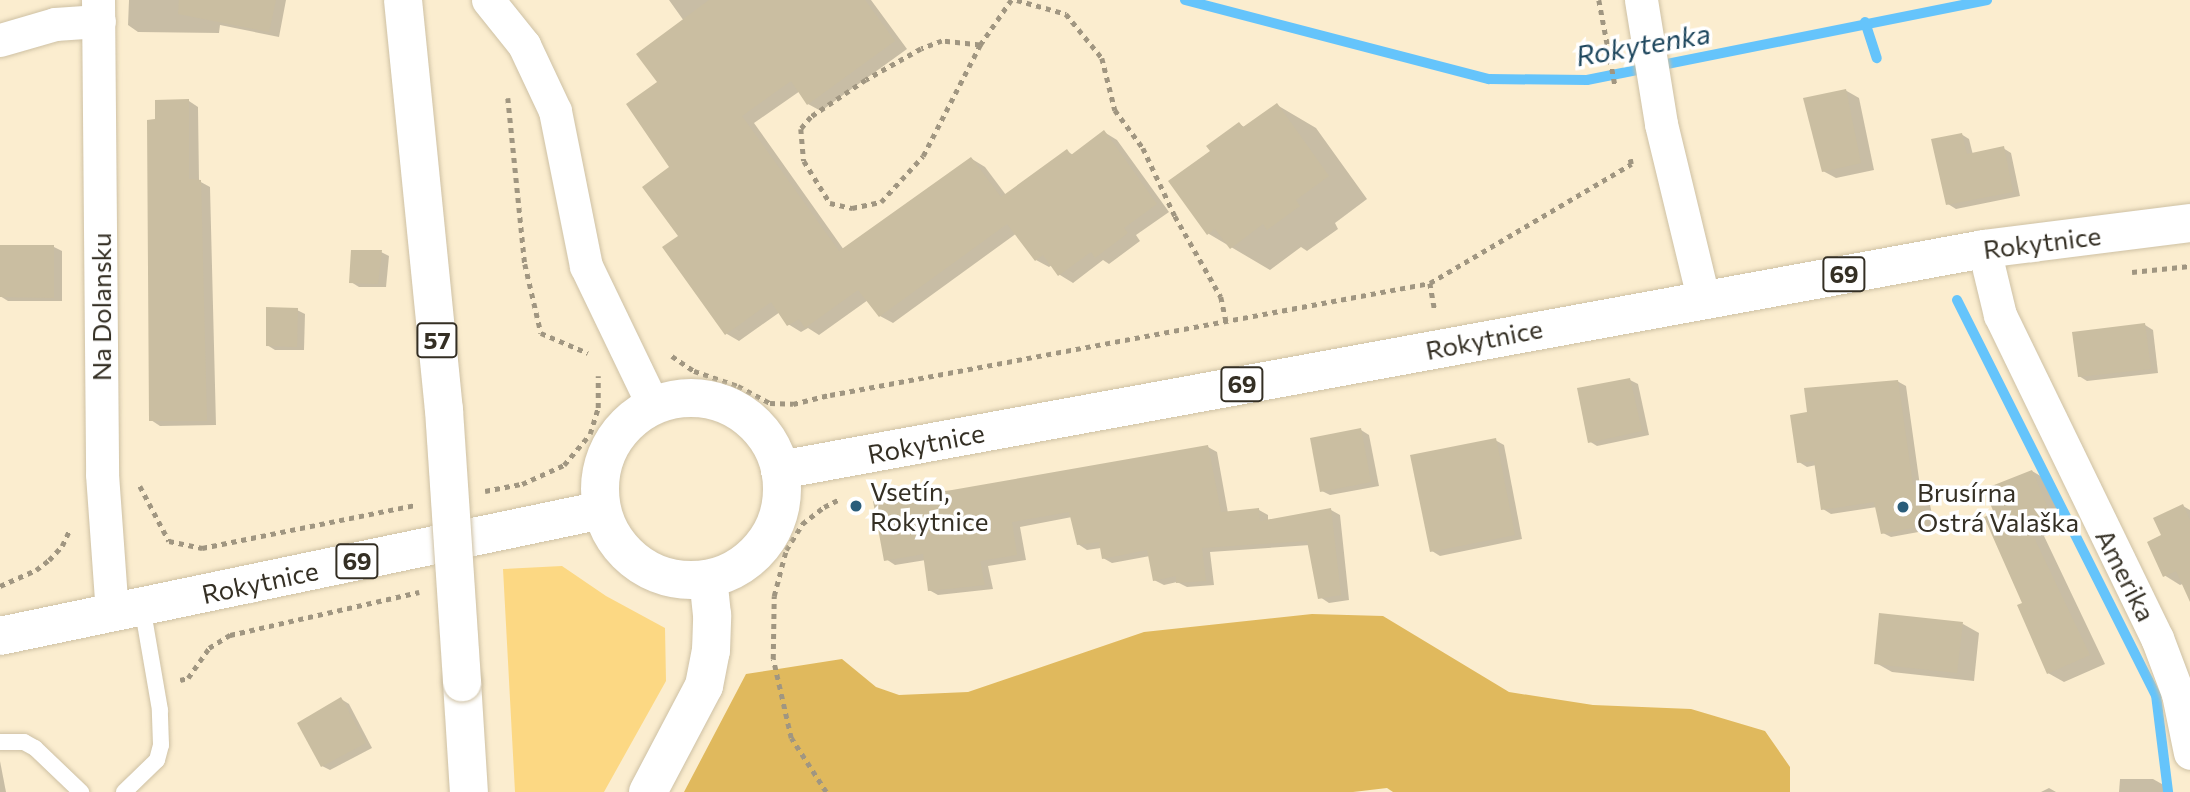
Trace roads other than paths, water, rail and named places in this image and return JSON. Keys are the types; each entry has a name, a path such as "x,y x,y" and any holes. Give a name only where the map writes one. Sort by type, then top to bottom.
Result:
{"main road":[{"name":"57","path":"403,0 444,410 469,792"},
{"name":"Rokytnice","path":"780,470 1703,298 1984,249 2190,223"},
{"path":"694,398 715,401 734,409 751,421 765,437 780,470 781,498 776,521 765,542 737,568 708,579 685,581 662,576 641,566 623,551 601,510 599,489 609,448 620,431 653,405 694,398"},
{"name":"Rokytnice","path":"0,636 601,510"},
{"path":"649,792 704,686 711,651 712,615 708,579"}],"street":[{"path":"488,0 524,45 555,111 586,266 653,405"},
{"path":"0,40 98,10"},
{"name":"Na Dolansku","path":"98,10 102,474 127,610"},
{"path":"1643,14 1661,124 1703,298"},
{"name":"Amerika","path":"1984,249 2000,315 2157,638 2178,694 2190,753"}],"lane":[{"path":"124,792 157,760 162,732 157,685 127,610"},
{"path":"0,742 24,742 35,748 81,792"}],"waterway":[{"name":"Rokytenka","path":"1185,0 1489,79 1587,80 1987,0"},
{"path":"1865,22 1877,58"},
{"path":"1957,300 2156,695 2168,792"}],"place":[{"name":"Vsetín, Rokytnice","path":"856,506"},
{"name":"Brusírna Ostrá Valaška","path":"1903,507"}]}
